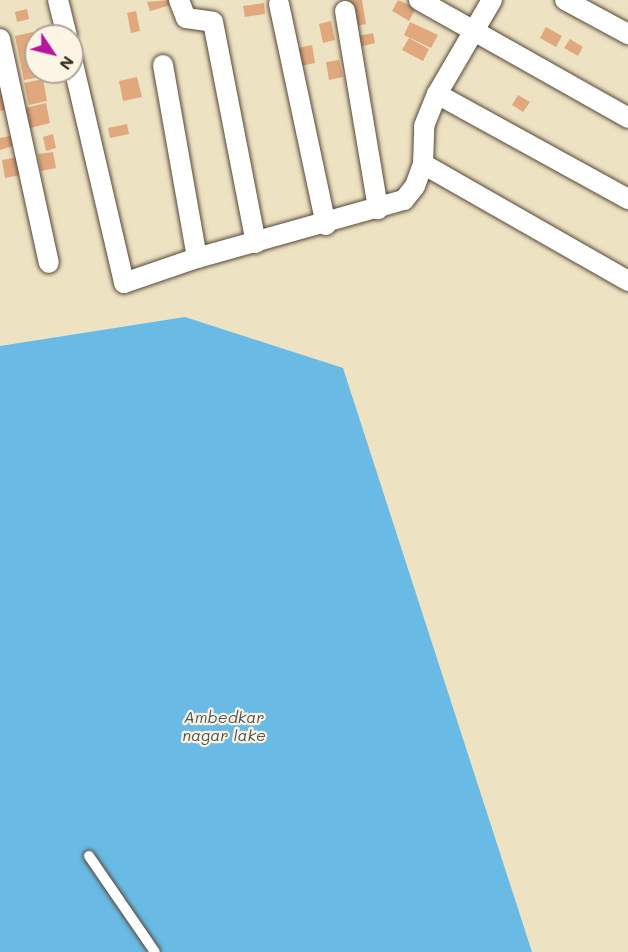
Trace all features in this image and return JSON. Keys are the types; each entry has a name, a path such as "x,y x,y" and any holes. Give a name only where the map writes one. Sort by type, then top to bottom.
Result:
{"street":[{"path":"58,0 64,24"},
{"path":"179,0 186,18 213,22 255,243"},
{"path":"419,0 472,33 628,118"},
{"path":"78,84 124,283 197,258 326,225 404,200 415,186 423,164 424,126 437,94 492,0"},
{"path":"565,0 628,34"},
{"path":"279,4 326,225"},
{"path":"345,11 378,208"},
{"path":"0,39 49,263"},
{"path":"163,65 197,258"},
{"path":"437,94 628,199"},
{"path":"423,164 628,281"}],"lane":[{"path":"89,856 155,952"}],"water":[{"name":"Ambedkar nagar lake","path":"185,317 343,368 532,952 0,952 0,346"}],"building":[{"path":"169,0 171,5 150,11 147,2"},
{"path":"346,0 362,0 366,24 351,27"},
{"path":"398,0 416,8 409,21 392,11"},
{"path":"264,3 265,14 245,17 243,6"},
{"path":"27,9 29,19 17,22 15,12"},
{"path":"136,11 140,31 131,33 127,13"},
{"path":"331,21 335,40 323,43 319,24"},
{"path":"410,22 438,35 431,48 404,35"},
{"path":"546,27 562,36 556,47 540,38"},
{"path":"373,33 375,43 355,48 353,37"},
{"path":"24,34 24,80 15,36"},
{"path":"409,38 429,49 423,61 402,50"},
{"path":"570,39 583,47 578,56 564,48"},
{"path":"312,45 315,63 301,66 298,48"},
{"path":"339,60 343,77 329,80 326,62"},
{"path":"137,77 142,97 123,101 119,81"},
{"path":"24,84 44,84 47,101 29,105"},
{"path":"3,87 8,109 0,111 0,88"},
{"path":"518,95 530,102 523,112 512,105"},
{"path":"46,103 50,123 30,128 25,108"},
{"path":"127,124 129,134 110,138 108,128"},
{"path":"53,134 56,148 46,151 43,137"},
{"path":"10,136 13,146 0,150 0,138"},
{"path":"53,152 56,168 41,171 38,154"},
{"path":"18,157 21,175 5,178 2,160"}]}
